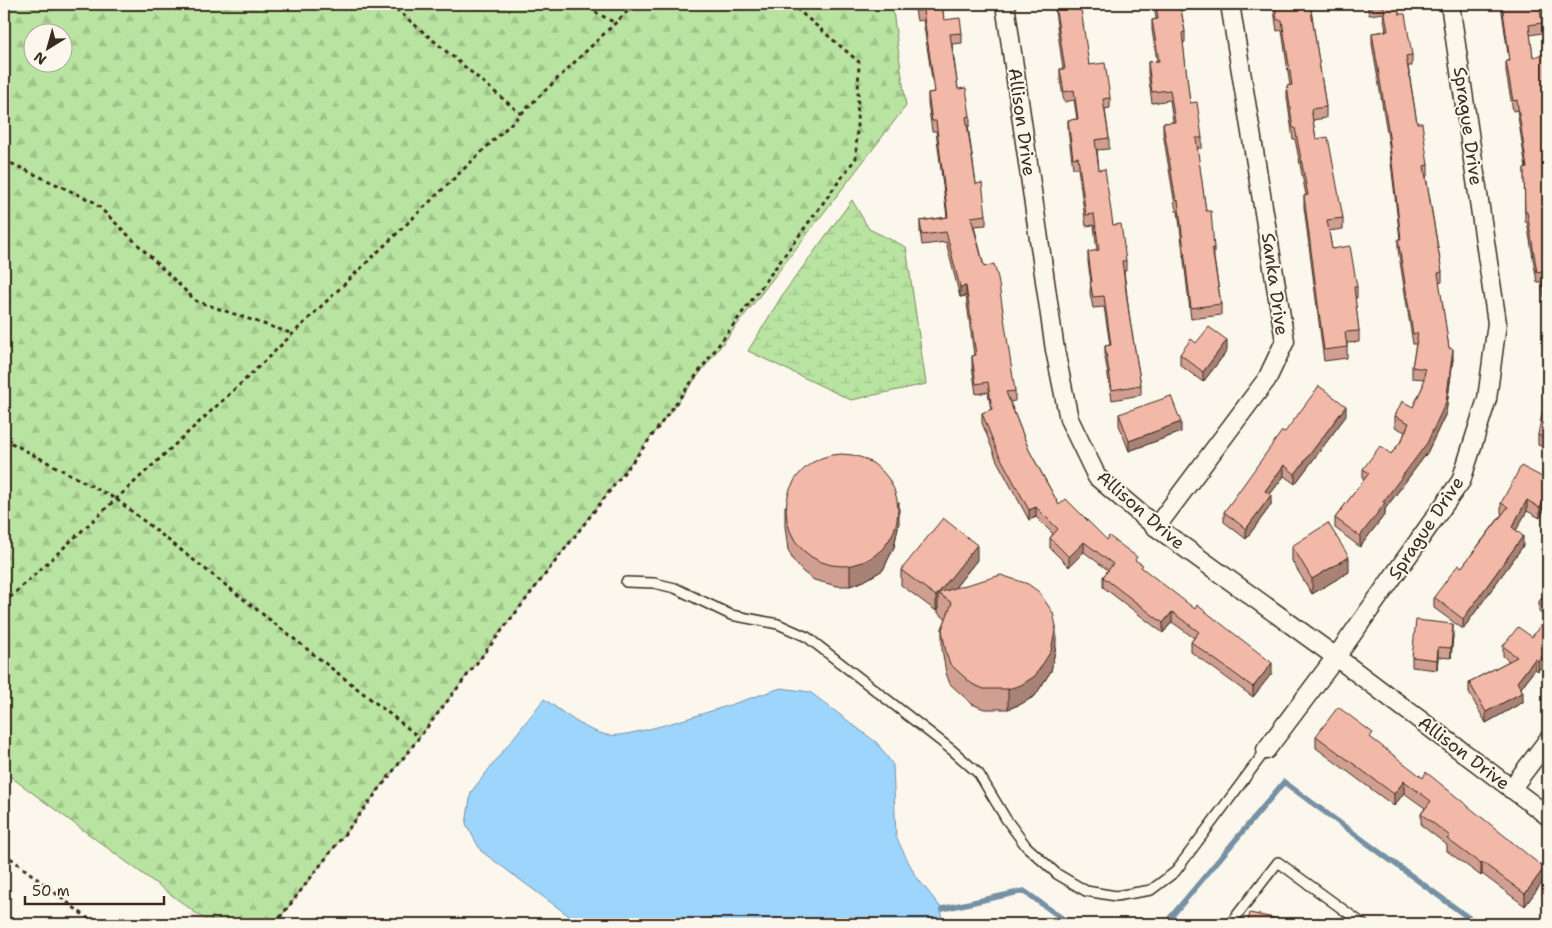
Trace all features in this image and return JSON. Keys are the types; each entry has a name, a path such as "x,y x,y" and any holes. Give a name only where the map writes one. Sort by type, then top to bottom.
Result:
{"street":[{"name":"Allison Drive","path":"1005,4 1055,350 1069,419 1097,477 1156,527 1336,657 1548,816"},
{"name":"Sanka Drive","path":"1156,527 1267,379 1285,341 1230,4"},
{"name":"Sprague Drive","path":"1266,750 1336,657 1461,481 1487,399 1497,323 1450,4"},
{"path":"1511,789 1548,740"}],"lane":[{"path":"626,582 654,583 676,588 731,615 778,624 807,637 952,750 979,774 1006,819 1026,846 1056,874 1086,891 1116,896 1151,890 1175,872 1266,750"},
{"path":"1230,924 1278,862 1364,924"}],"path":[{"path":"390,4 521,114"},
{"path":"581,4 615,23"},
{"path":"4,603 292,334 635,4"},
{"path":"275,924 643,448 856,158 859,62 791,4"},
{"path":"4,160 94,202 196,301 292,334"},
{"path":"4,439 116,499 419,737"},
{"path":"4,853 95,924"}],"shaded area":[{"path":"192,910 211,924 182,924"}],"green space":[{"path":"4,4 892,4 906,106 275,924 211,924 4,772"},
{"path":"852,200 869,229 906,247 926,384 851,400 748,351 783,294"}],"water":[{"path":"781,688 810,692 877,743 893,765 896,837 915,875 942,909 941,924 580,924 481,851 466,824 471,792 544,699 574,720 598,733 620,735 664,725"}],"building":[{"path":"916,4 942,4 944,20 960,18 962,33 950,34 958,89 966,88 970,116 966,117 976,184 982,183 986,215 971,217 984,267 994,264 998,278 1015,391 1006,392 1029,450 1059,505 1066,499 1107,540 1109,536 1137,557 1135,560 1143,565 1141,567 1195,609 1197,605 1272,663 1253,687 1191,642 1199,632 1172,612 1163,623 1103,577 1113,564 1084,542 1069,557 1050,538 1058,529 1036,507 1029,510 997,451 982,413 992,409 988,382 976,384 972,356 976,355 966,286 960,287 946,232 922,235 920,221 948,217 936,121 932,121 928,93 935,92 923,10 917,11"},
{"path":"1055,4 1077,4 1079,9 1081,9 1089,65 1105,63 1110,98 1103,99 1109,138 1095,140 1099,170 1105,169 1113,225 1121,224 1126,261 1122,261 1141,385 1112,390 1105,346 1111,345 1104,296 1093,297 1090,282 1092,282 1088,252 1099,250 1094,214 1086,215 1078,157 1073,158 1068,120 1078,119 1074,90 1064,92 1060,69 1065,69"},
{"path":"1156,4 1180,4 1185,32 1182,33 1190,103 1197,102 1202,138 1196,138 1206,211 1211,211 1214,248 1212,248 1221,304 1191,308 1178,200 1176,201 1163,123 1175,122 1170,90 1152,92 1148,62 1159,61 1152,20 1158,19"},
{"path":"1275,4 1310,4 1326,107 1311,109 1316,139 1328,137 1343,218 1327,220 1332,249 1350,246 1357,287 1354,287 1359,331 1345,332 1347,347 1324,350 1304,196 1308,195 1295,128 1293,128 1287,86 1292,85 1282,20 1277,20"},
{"path":"1383,4 1398,4 1399,14 1405,14 1412,55 1406,56 1417,123 1422,123 1428,165 1424,166 1442,272 1438,273 1449,348 1453,349 1446,402 1427,443 1360,536 1335,518 1369,473 1363,469 1380,446 1391,454 1402,440 1409,423 1395,416 1402,401 1413,407 1423,386 1425,369 1412,367 1418,333 1413,334 1398,239 1401,239 1388,128 1372,33 1388,31"},
{"path":"1502,4 1539,4 1542,23 1529,25 1533,57 1545,54 1548,72 1548,317 1542,271 1537,272 1527,212 1525,212 1524,169 1527,168 1517,100 1513,101 1506,61 1510,61"},
{"path":"1209,327 1227,340 1203,372 1180,354 1191,339 1196,343"},
{"path":"1545,348 1548,348 1548,381 1546,381"},
{"path":"1319,386 1346,406 1295,474 1284,465 1265,491 1271,495 1246,529 1224,512 1282,431 1285,432"},
{"path":"1171,396 1181,422 1129,441 1119,414"},
{"path":"1543,409 1548,410 1548,439 1538,435"},
{"path":"842,454 864,458 882,470 894,488 898,510 894,532 882,550 864,562 842,566 820,562 802,550 790,532 786,510 790,488 802,470 820,458"},
{"path":"1521,466 1548,480 1548,492 1540,508 1527,500 1512,527 1523,536 1463,619 1434,597 1458,565 1462,567 1508,507 1501,503"},
{"path":"943,518 977,545 936,596 901,570"},
{"path":"1328,523 1349,557 1312,579 1292,546"},
{"path":"1001,575 1028,584 1039,592 1053,613 1056,626 1051,651 1035,676 1021,685 1008,689 984,689 972,684 950,664 942,629 952,603 938,593"},
{"path":"1548,589 1548,609 1539,602"},
{"path":"1548,615 1548,648 1538,661 1535,659 1517,682 1523,692 1486,712 1469,682 1517,657 1503,646 1518,627 1532,637"},
{"path":"1416,620 1453,624 1451,648 1438,647 1437,660 1412,657"},
{"path":"1338,707 1373,733 1370,737 1423,778 1426,772 1544,868 1525,894 1447,839 1450,836 1421,814 1431,801 1404,781 1394,794 1316,736"},
{"path":"1548,879 1548,888 1544,885"},
{"path":"1250,913 1302,924 1247,924"}],"waterway":[{"path":"1165,924 1284,782 1477,924"},
{"path":"942,909 1024,891 1070,924"}]}
